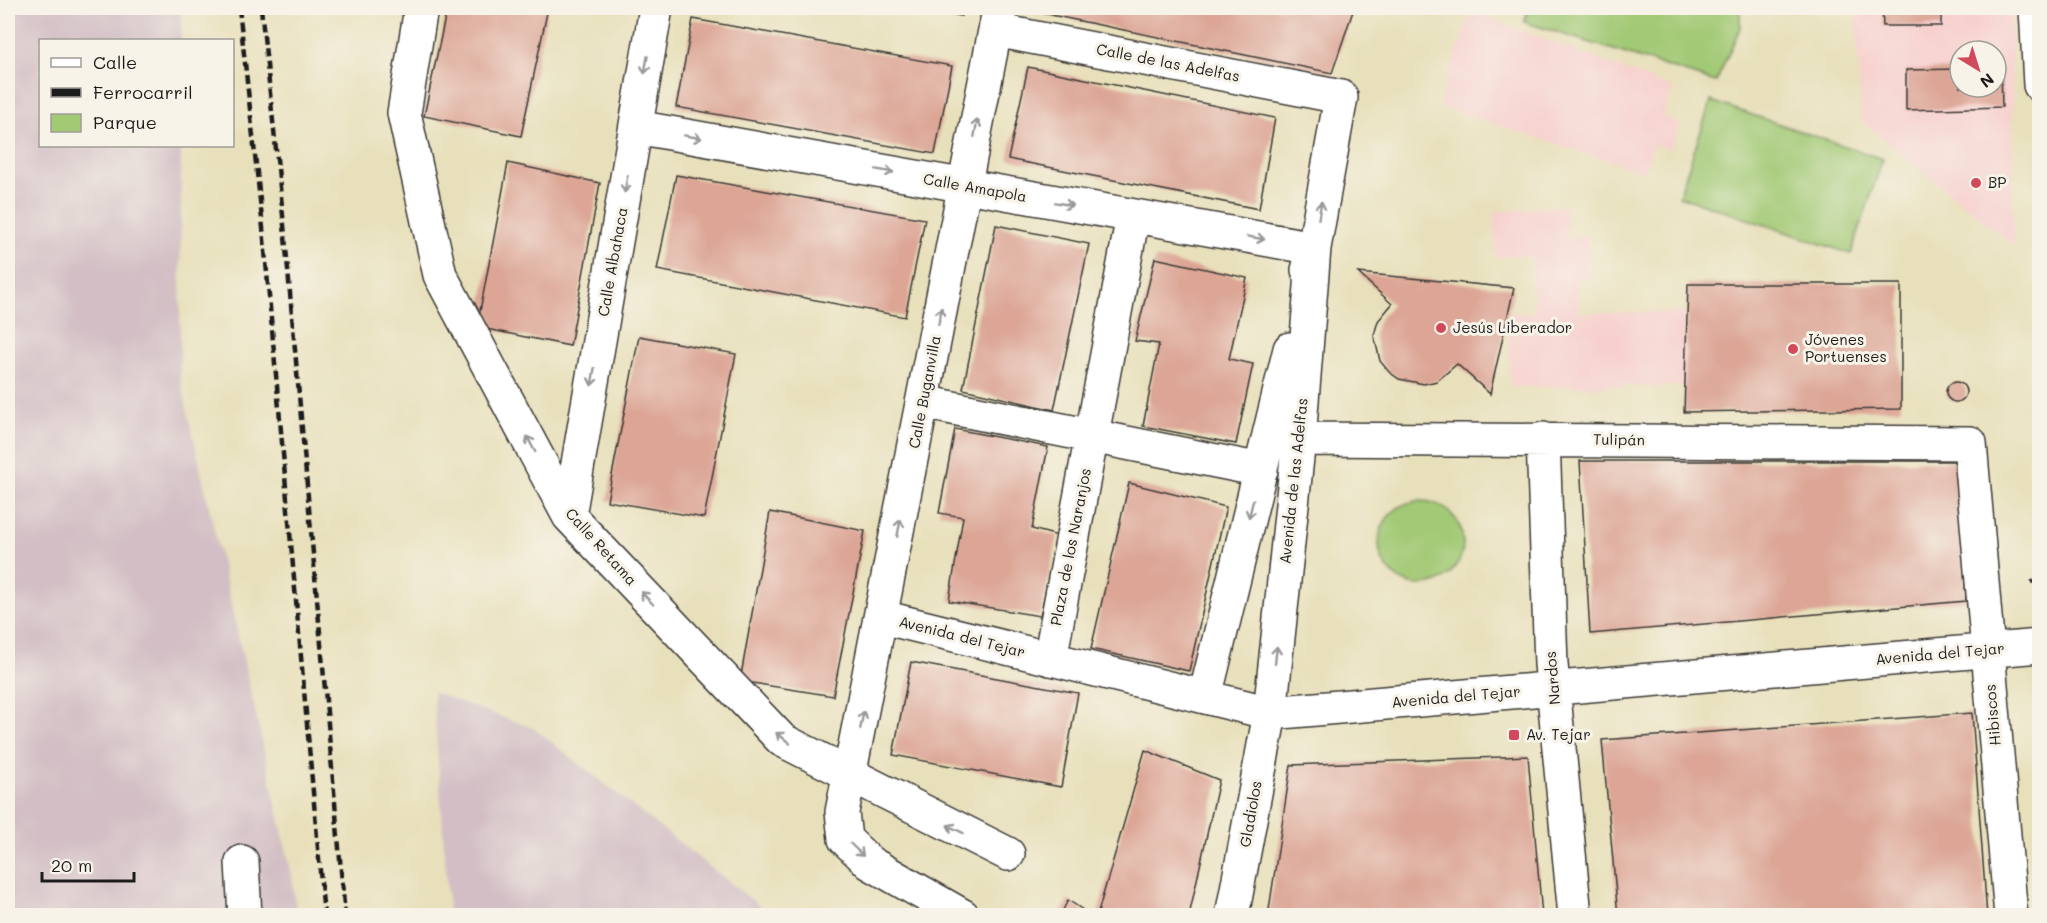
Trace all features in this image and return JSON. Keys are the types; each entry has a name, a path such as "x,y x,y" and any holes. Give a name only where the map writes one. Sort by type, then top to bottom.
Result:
{"street":[{"name":"Calle Retama","path":"421,8 404,113 440,275 569,516 782,740 1008,855"},
{"name":"Calle Albahaca","path":"569,516 656,8"},
{"path":"2036,8 2040,85"},
{"name":"Calle de las Adelfas","path":"997,19 1341,97"},
{"name":"Calle Buganvilla","path":"963,915 870,863 845,839 842,812 851,777 997,19"},
{"name":"Avenida de las Adelfas","path":"1270,713 1284,437 1341,97"},
{"name":"Calle Amapola","path":"636,127 1314,248"},
{"name":"Plaza de los Naranjos","path":"1050,659 1133,216"},
{"path":"923,402 1261,470"},
{"name":"Avenida de las Adelfas","path":"1205,697 1261,470 1284,437"},
{"name":"Tulipán","path":"1284,437 1970,443"},
{"name":"Nardos","path":"1543,439 1554,688 1575,915"},
{"name":"Hibiscos","path":"1970,443 2011,915"},
{"name":"Avenida del Tejar","path":"882,617 1270,713 2040,646"},
{"name":"Gladiolos","path":"1232,915 1270,713"},
{"path":"242,862 245,915"}],"path":[{"path":"2031,582 2040,581"}],"shaded area":[{"path":"8,8 181,8 181,39 39,39 39,147 181,147 180,378 292,875 296,915 8,915"},
{"name":"BP","path":"1855,8 2011,8 2014,246 1862,121"},
{"path":"1471,11 1673,88 1663,116 1681,125 1670,149 1653,144 1644,172 1438,106"},
{"path":"1565,206 1567,238 1587,236 1589,278 1577,279 1579,313 1685,312 1685,386 1510,387 1509,313 1535,313 1531,255 1496,257 1493,212"},
{"path":"433,692 535,729 771,915 449,915"}],"green space":[{"path":"1529,8 1740,8 1740,28 1716,82 1524,22"},
{"path":"1711,101 1883,159 1851,254 1679,196"},
{"path":"1421,501 1437,504 1451,513 1460,527 1463,543 1460,559 1451,573 1437,582 1421,585 1405,582 1391,573 1382,559 1379,543 1382,527 1391,513 1405,504"}],"building":[{"path":"447,8 548,8 521,136 424,116"},
{"path":"923,8 963,8 961,16"},
{"path":"1017,8 1354,8 1332,73"},
{"path":"1882,8 1941,8 1941,26 1883,26"},
{"path":"693,19 952,66 935,154 676,107"},
{"path":"1028,67 1275,118 1259,209 1008,159"},
{"path":"1948,69 1948,99 2002,99 2002,107 1906,110 1906,70"},
{"path":"508,163 600,183 570,346 477,327"},
{"path":"676,175 925,219 905,317 657,270"},
{"path":"996,225 1089,244 1054,410 963,389"},
{"path":"1155,258 1247,278 1229,359 1253,364 1236,444 1143,426 1159,344 1135,341"},
{"name":"Jesús Liberador","path":"1358,273 1514,288 1490,394 1457,364 1437,381 1424,384 1399,379 1389,372 1380,361 1374,335 1378,321 1392,304"},
{"name":"Jóvenes Portuenses","path":"1688,284 1901,284 1901,409 1684,412"},
{"path":"639,336 736,354 704,518 607,501"},
{"path":"1952,382 1960,382 1966,388 1966,396 1960,402 1952,402 1946,396 1946,388"},
{"path":"955,429 1048,447 1032,529 1058,536 1040,616 949,601 963,517 939,513"},
{"path":"1580,461 1959,461 1966,601 1590,634"},
{"path":"1129,483 1226,507 1189,671 1091,649"},
{"path":"770,512 865,531 833,696 740,681"},
{"path":"911,662 1078,693 1061,787 893,755"},
{"path":"1972,713 1987,916 1618,916 1602,740"},
{"path":"1145,750 1219,780 1189,916 1097,916"},
{"path":"1528,756 1542,916 1268,916 1291,765"},
{"path":"1068,900 1092,916 1060,916"}],"railway":[{"path":"239,8 263,228 324,916"},
{"path":"261,8 284,225 345,916"}],"place":[{"name":"BP","path":"1976,183"},
{"name":"Jesús Liberador","path":"1441,328"},
{"name":"Jóvenes Portuenses","path":"1793,349"},
{"name":"Av. Tejar","path":"1514,735"}]}
